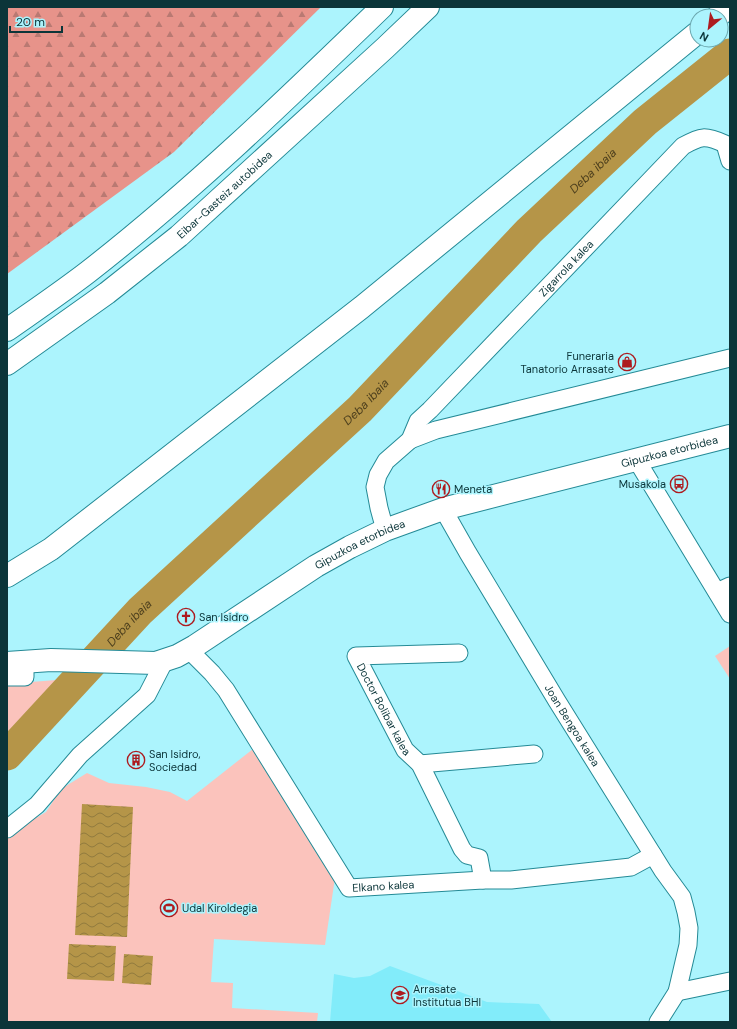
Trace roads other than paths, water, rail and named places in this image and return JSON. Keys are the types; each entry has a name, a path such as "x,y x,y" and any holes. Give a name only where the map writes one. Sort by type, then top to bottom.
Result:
{"main road":[{"path":"7,330 87,273 154,219 232,149 382,7"},
{"name":"Eibar-Gasteiz autobidea","path":"7,364 107,293 179,236 428,7"},
{"path":"7,576 51,550 362,307 689,40"},
{"name":"Gipuzkoa etorbidea","path":"16,663 51,660 156,663 189,650 316,566 385,530 443,509 730,436"}],"street":[{"name":"Zigarrola kalea","path":"410,440 418,421 683,146 704,137 715,140 725,144 730,161"},
{"name":"Zigarrola kalea","path":"385,530 375,487 378,475 386,461 410,440 436,430 730,358"},
{"path":"636,459 723,589 730,614"},
{"name":"Joan Bengoa kalea","path":"443,509 553,694 682,897 689,928 688,945 677,992 658,1022"},
{"name":"Elkano kalea","path":"189,650 212,673 226,690 349,888 482,880 510,880 631,868 654,855"},
{"name":"Doctor Bolibar kalea","path":"459,653 356,656 404,750 420,764 462,849 467,855 479,858 482,880"},
{"path":"7,829 36,805 80,755 147,695 165,660"},
{"path":"7,677 25,677 16,663"},
{"name":"Doctor Bolibar kalea","path":"420,764 534,754"},
{"path":"677,992 730,981"}],"water":[{"path":"82,804 133,807 127,937 75,935"},
{"path":"69,944 116,946 114,981 67,979"},
{"path":"124,954 153,956 151,985 122,983"}],"waterway":[{"name":"Deba ibaia","path":"7,755 140,611 360,409 529,231 645,122 730,54"}],"place":[{"name":"Funeraria Tanatorio Arrasate","path":"627,362"},
{"name":"Musakola","path":"679,484"},
{"name":"Meneta","path":"441,489"},
{"name":"San Isidro","path":"186,617"},
{"name":"San Isidro, Sociedad","path":"136,760"},
{"name":"Udal Kiroldegia","path":"169,908"},
{"name":"Arrasate Institutua BHI","path":"400,995"}]}
